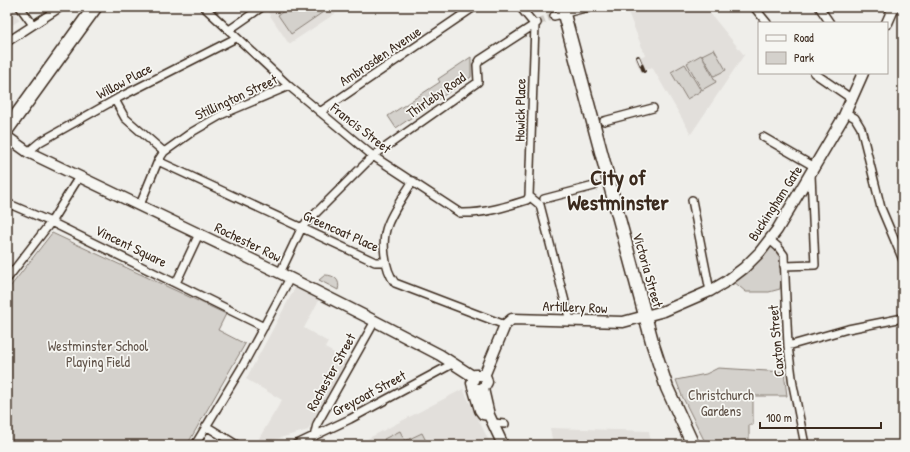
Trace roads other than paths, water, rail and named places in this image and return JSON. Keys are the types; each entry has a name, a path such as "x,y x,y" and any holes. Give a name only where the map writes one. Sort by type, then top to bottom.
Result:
{"highway":[{"path":"7,129 95,7"}],"main road":[{"path":"886,22 894,7"},
{"name":"Victoria Street","path":"560,12 667,388 693,445"},
{"name":"Buckingham Gate","path":"646,317 664,311 710,291 744,268 770,240 813,171 852,99 863,74"},
{"name":"Rochester Row","path":"7,137 28,152 79,178 140,205 375,321 454,363 479,382"},
{"name":"Artillery Row","path":"505,325 513,319 623,322 646,317"},
{"path":"503,445 491,419 483,414 475,396 479,382 505,325"}],"street":[{"path":"20,7 32,25"},
{"path":"7,42 61,7"},
{"name":"Francis Street","path":"204,7 288,86 372,156 413,181 460,213 498,209 528,198"},
{"path":"229,30 262,7"},
{"name":"Ambrosden Avenue","path":"320,112 474,7"},
{"path":"520,7 536,23"},
{"path":"560,12 589,7"},
{"path":"819,7 829,22"},
{"path":"758,9 767,22"},
{"name":"Thirleby Road","path":"372,156 478,82 477,65 480,60 536,23"},
{"name":"Howick Place","path":"528,198 536,23"},
{"name":"Willow Place","path":"28,152 40,142 115,100 236,38"},
{"path":"815,74 852,99"},
{"name":"Stillington Street","path":"140,205 158,161 164,152 192,132 223,114 288,86"},
{"path":"115,100 125,118 164,152"},
{"path":"604,120 653,108"},
{"path":"845,112 858,121 861,128 881,208 903,260"},
{"path":"763,137 813,171 815,265 784,266"},
{"path":"280,273 302,228 372,156"},
{"name":"Greencoat Place","path":"158,161 375,262 386,262 387,270 395,283 505,325"},
{"path":"8,274 51,222 79,178"},
{"path":"386,262 384,252 388,224 413,181"},
{"path":"544,199 594,186"},
{"path":"528,198 540,205 570,321"},
{"path":"692,200 710,291"},
{"name":"Vincent Square","path":"7,203 51,222 264,327"},
{"path":"176,283 199,234"},
{"name":"Caxton Street","path":"770,240 784,255 788,346 793,384 805,445"},
{"path":"195,445 264,327 290,278"},
{"path":"788,346 848,329 903,318"},
{"name":"Rochester Street","path":"314,437 317,424 375,321"},
{"name":"Greycoat Street","path":"295,445 314,437 454,363"},
{"path":"491,419 505,424"},
{"path":"206,426 237,445"}],"tunnel":[{"path":"538,22 554,16"}],"railway":[{"path":"638,57 644,71"}],"district":[{"name":"City of Westminster","path":"618,190"}],"park label":[{"name":"Westminster School Playing Field","path":"98,354"},
{"name":"Christchurch Gardens","path":"721,404"}]}
